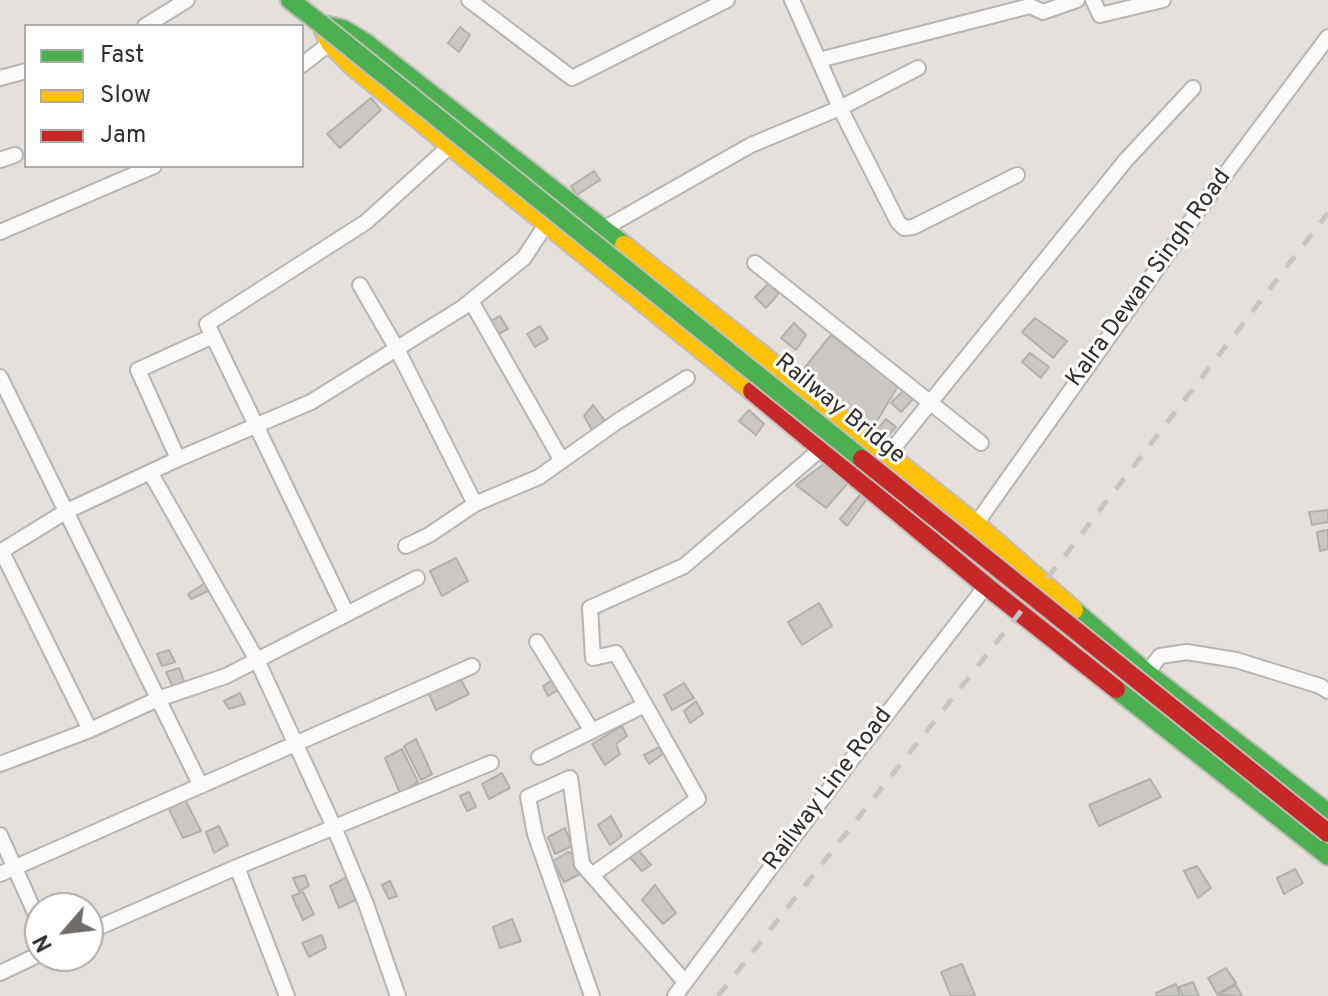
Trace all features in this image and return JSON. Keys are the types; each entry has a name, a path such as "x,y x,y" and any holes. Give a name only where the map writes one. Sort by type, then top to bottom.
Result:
{"main road":[{"name":"Railway Bridge","path":"290,0 1328,833"},
{"path":"321,24 330,43 351,65 822,448 986,586 1328,856"},
{"path":"321,24 343,29 366,43 976,524 1147,673 1328,813"}],"street":[{"path":"148,24 187,0"},
{"path":"469,0 572,78 727,0"},
{"path":"792,0 840,108 898,222 904,228 913,227 1017,175"},
{"path":"819,60 1030,6 1043,12 1077,0"},
{"path":"1093,0 1100,15 1163,0"},
{"name":"Kalra Dewan Singh Road","path":"976,524 1203,204 1328,37"},
{"path":"304,63 330,43"},
{"path":"603,229 751,145 840,108 918,68"},
{"path":"0,78 24,72"},
{"path":"887,456 1126,160 1193,88"},
{"path":"347,614 207,324 366,222 450,146"},
{"path":"0,232 149,168"},
{"path":"90,730 1,552 65,512 311,402 471,301 524,258 547,223"},
{"path":"755,263 981,443"},
{"path":"360,285 397,349 475,504"},
{"path":"471,301 562,461"},
{"path":"178,459 138,370 213,336"},
{"path":"0,377 201,786"},
{"path":"406,546 429,535 475,504 539,477 687,378"},
{"path":"592,875 698,799 616,653 593,658 590,608 684,566 822,448"},
{"path":"150,472 257,660 334,827 366,904 398,996"},
{"path":"0,764 90,730 158,699 226,676 417,578"},
{"name":"Railway Line Road","path":"675,996 986,586"},
{"path":"537,642 592,731"},
{"path":"1147,673 1160,656 1187,652 1236,660 1328,691"},
{"path":"0,874 472,666"},
{"path":"539,757 645,705"},
{"path":"104,925 491,763"},
{"path":"592,996 535,834 528,797 570,778 582,864 685,982"},
{"path":"0,835 26,892"},
{"path":"237,867 287,996"},
{"path":"0,973 24,962"}],"building":[{"path":"460,27 470,35 459,52 448,43"},
{"path":"371,98 381,110 340,148 327,134"},
{"path":"594,171 600,180 577,195 571,186"},
{"path":"768,284 779,293 766,308 755,297"},
{"path":"500,316 508,329 494,336 487,323"},
{"path":"1035,318 1067,341 1053,358 1022,332"},
{"path":"794,323 806,335 796,350 781,338"},
{"path":"540,326 548,339 535,347 527,334"},
{"path":"831,335 898,386 871,431 798,376"},
{"path":"1030,353 1049,367 1041,378 1022,362"},
{"path":"904,390 913,399 901,412 891,403"},
{"path":"593,405 605,421 593,432 584,416"},
{"path":"749,410 764,424 756,435 739,421"},
{"path":"886,419 896,427 884,440 875,432"},
{"path":"825,463 848,483 826,508 796,485"},
{"path":"864,490 870,495 847,526 840,519"},
{"path":"1328,510 1328,522 1312,525 1309,512"},
{"path":"1328,530 1328,549 1320,551 1317,532"},
{"path":"456,558 468,581 442,596 430,571"},
{"path":"207,582 212,589 191,599 188,594"},
{"path":"819,603 832,626 802,645 788,622"},
{"path":"169,650 175,662 162,666 157,654"},
{"path":"179,668 185,683 173,687 166,672"},
{"path":"460,678 469,694 436,710 428,692"},
{"path":"552,680 558,690 548,696 543,686"},
{"path":"684,683 694,698 672,710 664,695"},
{"path":"240,693 245,704 229,709 224,701"},
{"path":"696,701 703,714 690,723 684,711"},
{"path":"622,726 627,736 616,744 620,754 605,765 592,744"},
{"path":"416,739 432,774 421,780 404,746"},
{"path":"659,747 663,754 649,764 644,755"},
{"path":"402,749 418,782 400,793 385,758"},
{"path":"502,773 510,788 489,799 482,784"},
{"path":"1150,779 1161,797 1099,826 1089,805"},
{"path":"469,792 476,807 467,811 460,796"},
{"path":"185,799 201,831 183,838 168,807"},
{"path":"611,816 622,836 610,845 598,825"},
{"path":"219,826 228,845 214,853 206,832"},
{"path":"565,828 572,846 555,854 548,837"},
{"path":"636,847 651,865 642,871 628,855"},
{"path":"568,852 574,855 582,873 564,882 553,861"},
{"path":"1197,866 1211,888 1198,898 1184,871"},
{"path":"1295,869 1303,883 1284,894 1277,878"},
{"path":"305,875 309,886 299,891 293,878"},
{"path":"347,877 357,899 339,908 330,886"},
{"path":"390,881 397,896 389,899 382,885"},
{"path":"655,885 676,913 663,924 642,900"},
{"path":"303,892 314,914 303,920 292,896"},
{"path":"512,919 521,941 500,948 493,927"},
{"path":"322,935 326,948 309,957 302,943"},
{"path":"962,964 975,995 951,996 941,972"},
{"path":"1226,968 1236,983 1217,994 1208,978"},
{"path":"1193,982 1199,996 1183,996 1179,987"},
{"path":"1176,984 1180,996 1157,996 1156,993"},
{"path":"1236,985 1242,996 1218,995"}],"railway":[{"path":"718,996 1070,549 1328,213"}],"traffic: fast":[{"path":"290,0 321,24 343,29 366,43 624,245"},
{"path":"321,24 862,459"},
{"path":"1074,610 1147,673 1328,813"},
{"path":"1116,689 1328,856"}],"traffic: slow":[{"path":"323,29 330,43 351,65 752,391"},
{"path":"624,245 976,524 1074,610"}],"traffic: jam":[{"path":"752,391 986,586 1116,689"},
{"path":"862,459 1328,833"}]}
